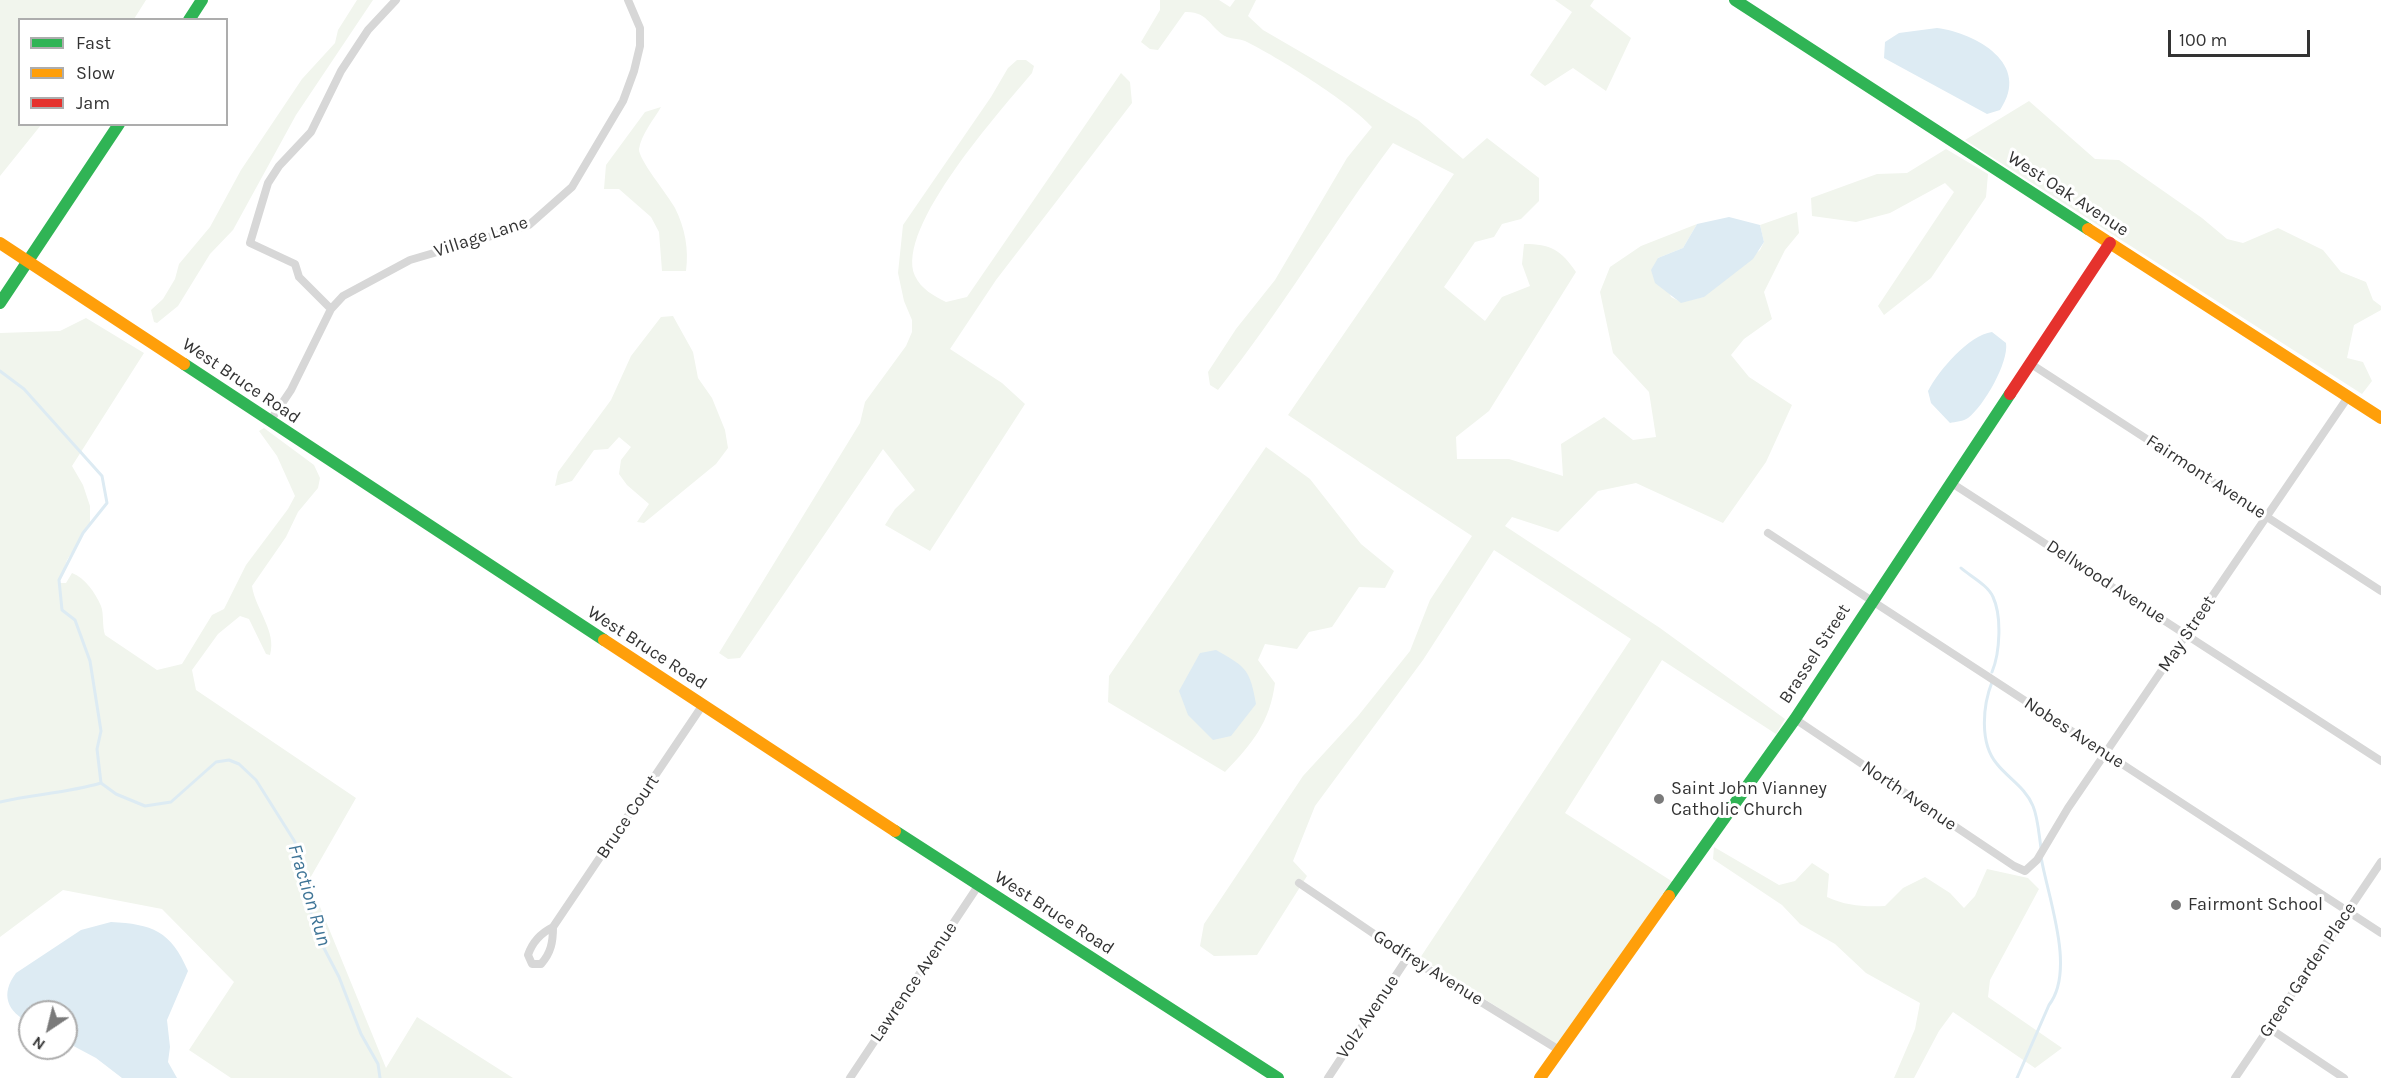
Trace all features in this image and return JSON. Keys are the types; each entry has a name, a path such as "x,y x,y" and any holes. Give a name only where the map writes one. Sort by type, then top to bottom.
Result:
{"street":[{"path":"190,18 202,0"},
{"path":"331,309 298,277 295,264 250,243 251,230 268,183 279,166 311,132 341,71 368,30 396,0"},
{"name":"Village Lane","path":"270,421 291,390 331,309 343,296 410,260 529,225 573,187 623,100 634,71 640,46 640,28 628,0"},
{"name":"West Oak Avenue","path":"1735,0 2381,418"},
{"path":"0,303 118,126"},
{"name":"West Bruce Road","path":"0,243 702,706 1278,1078"},
{"name":"Brassel Street","path":"1540,1078 1795,719 1870,602 2110,243"},
{"name":"Fairmont Avenue","path":"2031,364 2381,591"},
{"name":"May Street","path":"2025,871 2037,860 2106,753 2348,397"},
{"name":"Dellwood Avenue","path":"1950,483 2381,761"},
{"name":"Nobes Avenue","path":"1768,533 1870,602 2381,933"},
{"name":"Bruce Court","path":"553,927 702,706"},
{"name":"North Avenue","path":"1795,719 2014,866 2025,871"},
{"name":"Green Garden Place","path":"2235,1078 2381,862"},
{"name":"Godfrey Avenue","path":"1299,883 1408,957 1559,1050"},
{"name":"Lawrence Avenue","path":"850,1078 978,886"},
{"name":"Volz Avenue","path":"1328,1078 1408,957"},
{"path":"2269,1028 2344,1078"}],"shaded area":[{"path":"0,0 146,0 135,18 18,18 18,126 40,126 0,176"},
{"path":"357,0 373,0 296,115 233,230 210,254 178,306 157,323 154,322 151,310 163,299 175,279 179,264 210,227 241,170 302,79 335,43 338,30"},
{"path":"1160,0 1219,0 1230,7 1235,0 1256,0 1248,16 1263,30 1418,120 1463,159 1487,138 1539,178 1539,201 1521,219 1502,224 1494,237 1475,242 1444,287 1485,321 1502,297 1530,286 1522,264 1524,244 1541,245 1560,253 1576,272 1489,411 1456,437 1457,459 1509,459 1563,476 1561,444 1604,417 1633,440 1656,437 1649,392 1613,353 1600,292 1610,267 1641,246 1697,224 1683,248 1658,258 1671,297 1681,302 1703,297 1760,250 1764,242 1760,225 1797,212 1799,233 1785,250 1764,292 1772,319 1744,339 1731,355 1749,377 1792,405 1766,462 1723,523 1636,483 1598,491 1558,532 1512,517 1505,526 1660,628 1785,719 1776,734 1662,660 1565,813 1673,882 1557,1045 1420,958 1631,639 1494,550 1423,660 1315,806 1293,861 1307,876 1257,955 1214,956 1200,946 1204,924 1303,776 1358,716 1410,651 1430,600 1472,536 1288,415 1454,174 1393,143 1218,390 1210,385 1208,372 1236,329 1275,280 1347,158 1372,127 1348,106 1312,81 1245,41 1221,34 1199,14 1185,12 1158,50 1150,49 1141,42 1160,10"},
{"path":"1555,0 1594,0 1590,6 1631,38 1606,91 1573,68 1545,86 1530,75 1572,12"},
{"path":"1937,28 1968,36 1983,44 2004,65 2009,78 2008,93 2000,110 1987,114 1884,58 1885,42 1899,33"},
{"path":"1017,60 1026,60 1034,66 1032,73 955,170 935,200 920,229 913,255 915,276 932,295 946,302 967,297 1121,73 1130,82 1132,103 996,280 950,349 1002,383 1025,404 930,551 885,525 895,509 915,490 883,449 740,658 728,659 719,653 860,423 865,402 906,346 912,332 912,320 904,301 898,273 903,225 991,97 1008,68"},
{"path":"2029,101 2095,159 2119,160 2202,218 2227,239 2243,243 2278,228 2323,250 2341,272 2366,282 2373,300 2381,306 2381,310 2354,325 2347,358 2363,362 2372,381 2362,394 1965,140"},
{"path":"661,107 645,133 639,149 643,161 675,208 684,231 686,271 662,271 659,232 651,217 619,189 604,189 606,165 645,112"},
{"path":"1946,149 1988,174 1986,197 1931,278 1884,315 1878,306 1954,192 1945,183 1890,213 1856,222 1812,216 1811,198 1877,174 1907,173"},
{"path":"1729,217 1760,225 1764,242 1753,259 1704,297 1681,303 1655,283 1651,270 1658,258 1683,248 1697,224"},
{"path":"673,316 693,352 698,378 712,398 725,430 728,448 716,464 644,523 637,522 649,504 627,485 619,474 621,460 631,447 619,437 608,449 594,450 572,481 555,486 558,472 611,400 631,356 661,317"},
{"path":"86,318 144,353 72,466 83,485 90,506 90,524 67,560 59,583 66,583 72,573 85,582 101,606 105,635 157,670 182,664 212,615 224,609 246,565 288,509 295,496 277,456 259,431 264,428 314,465 320,478 318,488 298,512 286,537 252,586 271,637 270,655 266,654 249,619 240,616 218,634 192,670 196,690 356,798 309,880 386,1068 417,1017 513,1078 231,1078 189,1050 234,982 162,909 63,890 0,937 0,333 60,331"},
{"path":"1992,332 2006,343 2000,372 1988,394 1974,412 1966,419 1950,423 1931,403 1928,391 1939,373 1955,355 1974,340"},
{"path":"1266,447 1310,479 1361,544 1394,571 1385,588 1359,587 1332,627 1309,632 1297,649 1265,644 1258,660 1275,683 1273,697 1258,732 1244,752 1225,772 1108,702 1109,676"},
{"path":"1216,650 1245,670 1249,676 1256,704 1231,736 1213,740 1188,715 1179,691 1200,653"},
{"path":"1714,847 1779,885 1795,881 1812,863 1829,874 1827,897 1863,906 1885,906 1903,888 1925,877 1950,893 1964,908 1975,896 1987,869 2028,878 2039,889 1990,980 1988,997 2062,1048 2035,1068 1953,1012 1939,1031 1914,1078 1894,1078 1915,1029 1920,1003 1866,973 1835,944 1800,924 1782,905 1713,859"},
{"path":"111,922 138,925 158,932 175,947 188,971 167,1020 170,1047 168,1062 177,1078 122,1078 96,1058 78,1048 78,1000 18,1000 18,1016 11,1008 8,1002 8,988 16,973 81,930"}],"waterway":[{"path":"0,371 24,389 102,476 107,503 83,533 59,580 62,610 75,620 90,661 101,731 97,749 101,783"},
{"path":"1961,568 1991,593 1996,605 1999,634 1997,655 1992,672"},
{"path":"1992,682 1986,702 1984,724 1987,746 1997,764 2030,800 2036,816 2041,848"},
{"name":"Fraction Run","path":"101,783 116,794 145,806 171,802 216,762 229,760 239,764 256,780 295,842 315,931 339,977 361,1034 378,1064 380,1078"},
{"name":"Fraction Run","path":"0,802 101,783"},
{"path":"2017,1078 2057,990 2060,973 2058,933 2041,857"}],"traffic: fast":[{"path":"190,18 202,0"},
{"path":"1735,0 2088,229"},
{"path":"0,303 118,126"},
{"path":"184,364 604,640"},
{"path":"1669,896 1795,719 2010,394"},
{"path":"895,831 1278,1078"}],"traffic: slow":[{"path":"2088,229 2381,418"},
{"path":"0,243 184,364"},
{"path":"604,640 895,831"},
{"path":"1540,1078 1669,896"}],"traffic: jam":[{"path":"2010,394 2110,243"}],"place":[{"name":"Saint John Vianney Catholic Church","path":"1659,799"},
{"name":"Fairmont School","path":"2176,905"}]}
